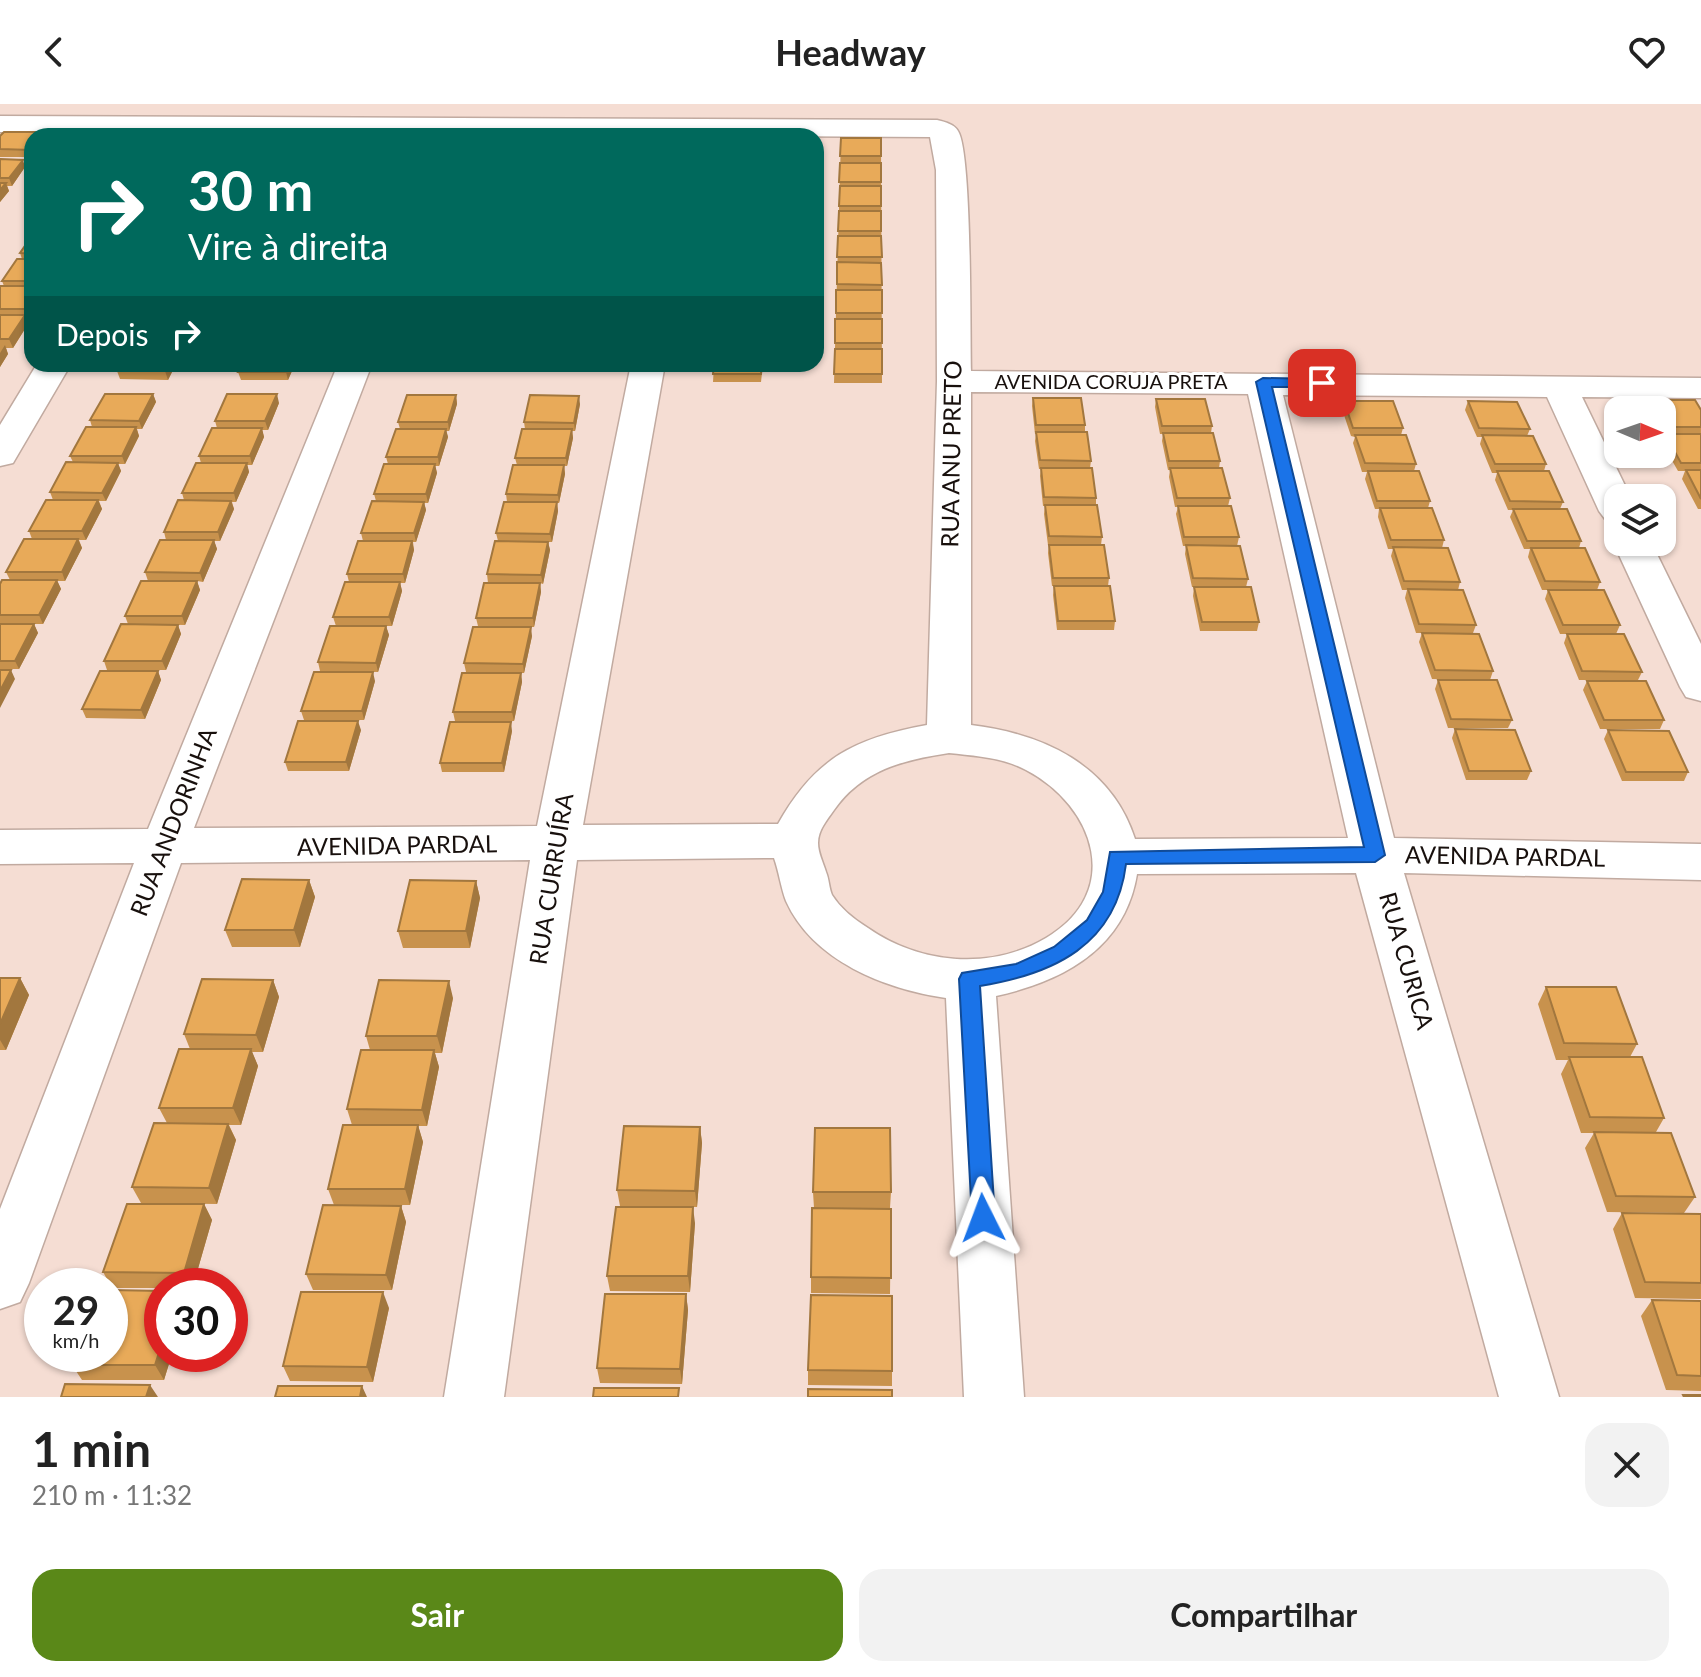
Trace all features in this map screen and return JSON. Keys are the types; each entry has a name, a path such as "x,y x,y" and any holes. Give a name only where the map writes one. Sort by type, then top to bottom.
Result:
{"street":[{"name":"RUA ANU PRETO","path":"0,124 110,128"},
{"name":"RUA ANU PRETO","path":"824,130 937,129 946,134 949,141 954,381 949,738"},
{"path":"0,455 49,372"},
{"name":"RUA ANDORINHA","path":"0,1283 163,849 352,372"},
{"name":"RUA CURRUÍRA","path":"474,1397 556,845 646,372"},
{"name":"AVENIDA CORUJA PRETA","path":"954,381 1701,388"},
{"name":"RUA CURICA","path":"1263,382 1375,855 1529,1397"},
{"path":"1559,386 1605,484"},
{"path":"1639,556 1701,687"},
{"path":"949,738 998,743 1043,759 1080,785 1106,819 1117,857 1113,893 1094,925 1062,953 1018,972 970,979 904,971 848,943 811,903 794,841 825,785 859,759 902,743 949,738"},
{"name":"AVENIDA PARDAL","path":"0,847 163,849 794,841"},
{"name":"AVENIDA PARDAL","path":"1117,857 1375,855 1701,862"},
{"path":"970,979 994,1397"}],"building":[{"path":"4,132 24,132 24,150 0,149 0,136"},
{"path":"841,138 881,138 881,156 840,156"},
{"path":"0,159 23,160 9,178 0,178"},
{"path":"840,163 881,163 881,182 839,182"},
{"path":"840,186 881,186 881,206 839,206"},
{"path":"839,211 881,211 881,231 838,231"},
{"path":"838,236 881,236 882,257 837,257"},
{"path":"17,259 24,259 24,281 2,281"},
{"path":"837,262 881,263 882,285 837,284"},
{"path":"0,286 24,286 24,309 0,309"},
{"path":"836,290 882,290 882,313 836,313"},
{"path":"0,315 24,315 9,339 0,339"},
{"path":"835,319 882,319 882,343 835,343"},
{"path":"835,349 882,349 882,374 834,374"},
{"path":"713,372 761,372 761,374"},
{"path":"105,394 153,394 139,421 90,420"},
{"path":"227,394 277,394 265,421 215,421"},
{"path":"407,395 456,395 448,422 398,422"},
{"path":"530,395 579,396 574,423 524,422"},
{"path":"1033,398 1081,398 1085,425 1036,425"},
{"path":"1156,399 1205,399 1212,426 1162,426"},
{"path":"1676,400 1695,400 1701,410 1701,427 1676,427"},
{"path":"1344,401 1393,401 1403,428 1353,428"},
{"path":"1468,401 1517,402 1530,429 1479,428"},
{"path":"86,427 136,427 122,456 70,456"},
{"path":"212,428 262,428 250,456 199,456"},
{"path":"396,429 446,429 438,457 386,457"},
{"path":"522,429 572,429 566,458 515,458"},
{"path":"1036,432 1087,432 1091,461 1040,460"},
{"path":"1163,433 1213,433 1220,461 1169,461"},
{"path":"1676,434 1701,434 1701,463 1681,463 1676,454"},
{"path":"1355,435 1406,435 1416,464 1365,463"},
{"path":"1482,435 1533,436 1546,464 1495,464"},
{"path":"66,462 118,463 102,493 50,492"},
{"path":"196,463 247,463 234,493 182,493"},
{"path":"384,464 435,464 426,494 374,494"},
{"path":"513,465 564,465 558,495 506,494"},
{"path":"1041,468 1092,468 1096,498 1044,497"},
{"path":"1170,468 1222,468 1230,498 1177,498"},
{"path":"1686,470 1701,470 1701,499"},
{"path":"1368,471 1419,471 1430,501 1377,501"},
{"path":"1497,471 1549,471 1563,502 1510,501"},
{"path":"46,500 98,500 82,531 29,531"},
{"path":"178,500 231,501 218,532 164,532"},
{"path":"372,501 424,502 414,533 361,533"},
{"path":"504,502 557,502 550,534 496,533"},
{"path":"1045,505 1097,505 1102,537 1049,536"},
{"path":"1178,506 1231,506 1239,537 1184,537"},
{"path":"1380,508 1432,508 1444,540 1391,540"},
{"path":"1513,509 1567,509 1581,541 1527,541"},
{"path":"24,539 78,539 62,572 6,572"},
{"path":"160,540 214,540 200,573 145,572"},
{"path":"358,541 412,541 403,574 347,574"},
{"path":"495,541 548,542 541,575 487,574"},
{"path":"1049,545 1104,545 1109,578 1053,578"},
{"path":"1186,545 1240,546 1248,579 1193,578"},
{"path":"1393,547 1448,548 1460,582 1404,581"},
{"path":"1531,548 1585,548 1600,582 1545,581"},
{"path":"2,580 57,580 39,615 0,615"},
{"path":"141,581 197,581 182,616 125,616"},
{"path":"345,582 400,582 389,617 333,617"},
{"path":"484,583 540,583 533,618 476,618"},
{"path":"1054,586 1110,586 1115,621 1058,621"},
{"path":"1194,587 1251,587 1259,622 1202,622"},
{"path":"1408,589 1463,590 1476,625 1419,624"},
{"path":"1548,590 1604,590 1620,625 1563,625"},
{"path":"0,624 34,624 15,661 0,661"},
{"path":"121,624 178,625 162,661 104,661"},
{"path":"330,626 386,626 376,663 318,662"},
{"path":"473,627 531,627 523,664 464,663"},
{"path":"1422,633 1479,634 1493,671 1435,670"},
{"path":"1567,634 1624,634 1642,672 1582,671"},
{"path":"0,670 11,670 0,691"},
{"path":"100,671 158,671 141,710 82,709"},
{"path":"314,672 373,672 362,711 301,711"},
{"path":"462,673 521,673 512,712 453,712"},
{"path":"1438,680 1497,680 1512,720 1451,719"},
{"path":"1587,681 1646,681 1664,720 1604,720"},
{"path":"298,721 358,721 346,762 285,762"},
{"path":"450,722 511,722 502,763 440,763"},
{"path":"1455,729 1515,730 1531,771 1469,771"},
{"path":"1608,730 1669,731 1688,772 1626,772"},
{"path":"242,879 309,880 294,930 225,930"},
{"path":"410,880 476,881 466,931 398,931"},
{"path":"0,978 20,978 0,1024"},
{"path":"202,979 273,980 256,1035 184,1034"},
{"path":"379,980 449,981 437,1036 366,1036"},
{"path":"1546,987 1616,987 1637,1044 1564,1043"},
{"path":"179,1049 251,1049 233,1108 159,1108"},
{"path":"361,1050 434,1050 422,1110 347,1109"},
{"path":"1569,1057 1642,1057 1664,1118 1590,1117"},
{"path":"154,1123 228,1124 209,1188 132,1187"},
{"path":"343,1125 418,1125 405,1189 328,1189"},
{"path":"624,1126 700,1127 695,1191 617,1190"},
{"path":"815,1128 890,1128 891,1192 813,1192"},
{"path":"1594,1132 1671,1133 1695,1197 1616,1196"},
{"path":"127,1204 204,1204 185,1268 144,1268 144,1273 128,1272 128,1268 104,1268"},
{"path":"323,1205 401,1206 386,1275 306,1274"},
{"path":"616,1207 693,1207 688,1276 607,1276"},
{"path":"812,1208 891,1209 891,1278 811,1277"},
{"path":"1622,1213 1701,1214 1701,1283 1645,1282"},
{"path":"128,1290 144,1291 144,1365 128,1365"},
{"path":"301,1292 383,1292 367,1367 283,1366"},
{"path":"605,1294 686,1294 680,1369 597,1368"},
{"path":"811,1295 892,1296 892,1371 808,1370"},
{"path":"1652,1300 1701,1301 1701,1376 1677,1375"},
{"path":"65,1384 150,1385 146,1397 61,1397"},
{"path":"278,1386 362,1386 360,1397 275,1397"},
{"path":"594,1388 679,1388 678,1397 593,1397"},
{"path":"808,1389 892,1390 892,1397 808,1397"}],"route":[{"path":"983,1218 970,979 1018,972 1062,953 1094,925 1113,893 1117,857 1375,855 1263,382 1322,383"}]}
